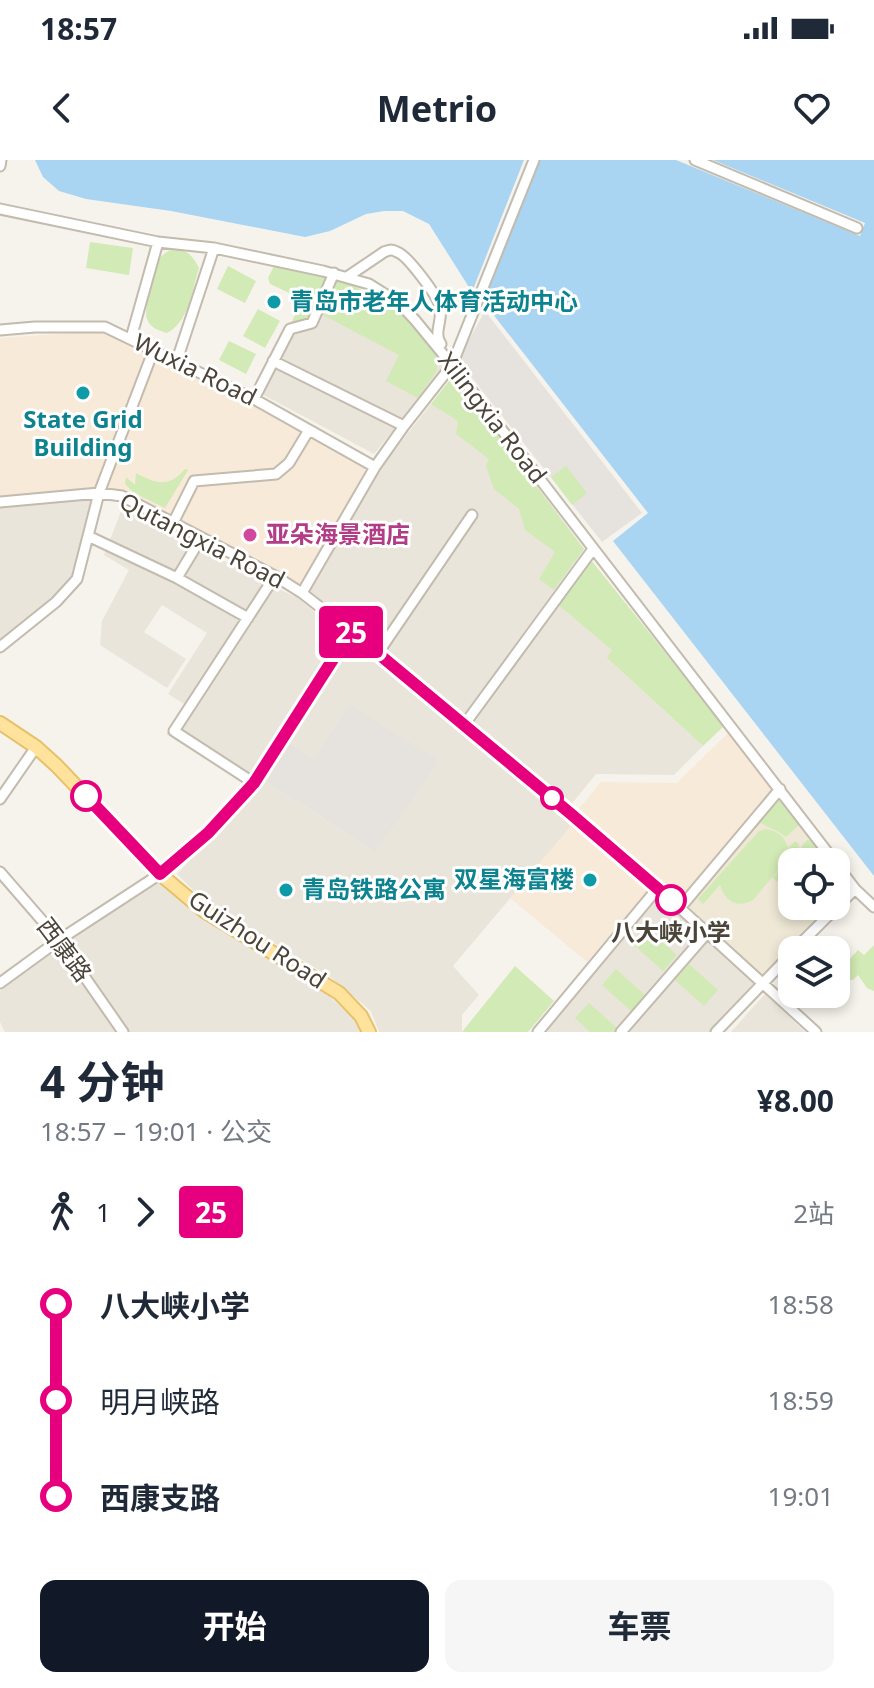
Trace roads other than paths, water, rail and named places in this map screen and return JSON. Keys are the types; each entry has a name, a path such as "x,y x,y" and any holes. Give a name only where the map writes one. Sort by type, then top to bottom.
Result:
{"main road":[{"name":"Guizhou Road","path":"0,723 36,747 57,766 160,874 204,911 339,993 361,1016 369,1032"}],"street":[{"path":"302,593 375,467 452,365 534,160"},
{"path":"695,160 857,228"},
{"name":"Xilingxia Road","path":"0,209 158,242 214,248 334,273 369,284 399,303 452,365 824,848"},
{"path":"131,338 158,242"},
{"path":"177,360 214,248"},
{"path":"347,277 384,252 391,250 404,256 439,302 441,316 437,339 452,365"},
{"path":"254,399 290,329 312,323 334,273"},
{"name":"Wuxia Road","path":"0,330 105,327 254,399 375,467"},
{"path":"0,647 56,602 77,579 99,493 154,349"},
{"path":"273,361 404,426"},
{"path":"173,523 194,481 276,474 289,463 309,430"},
{"name":"Qutangxia Road","path":"0,502 99,493 122,496 302,593 378,653 680,908 816,1032"},
{"path":"378,653 472,515"},
{"path":"88,536 177,578 248,618"},
{"path":"177,578 201,538"},
{"path":"464,725 593,549"},
{"path":"254,783 174,731 275,576"},
{"path":"0,983 160,874 208,833 254,783 351,631"},
{"path":"0,799 36,747"},
{"path":"680,908 780,789"},
{"name":"西康路","path":"0,872 59,940 123,1032"},
{"name":"Xilingxia Road","path":"850,882 874,907"},
{"path":"538,1032 657,889"},
{"path":"808,936 855,889"},
{"path":"621,1032 707,933"},
{"path":"716,1032 778,966"}],"water":[{"path":"35,160 874,160 874,876 613,541 648,513 482,300 472,292 429,224 403,211 384,211 366,214 330,231 305,237 171,211 86,199 59,191 43,177"}],"place":[{"name":"青岛市老年人体育活动中心","path":"274,302"},
{"name":"State Grid Building","path":"83,393"},
{"name":"亚朵海景酒店","path":"250,535"},
{"name":"双星海富楼","path":"590,880"},
{"name":"青岛铁路公寓","path":"286,890"},
{"name":"八大峡小学","path":"671,900"}]}
